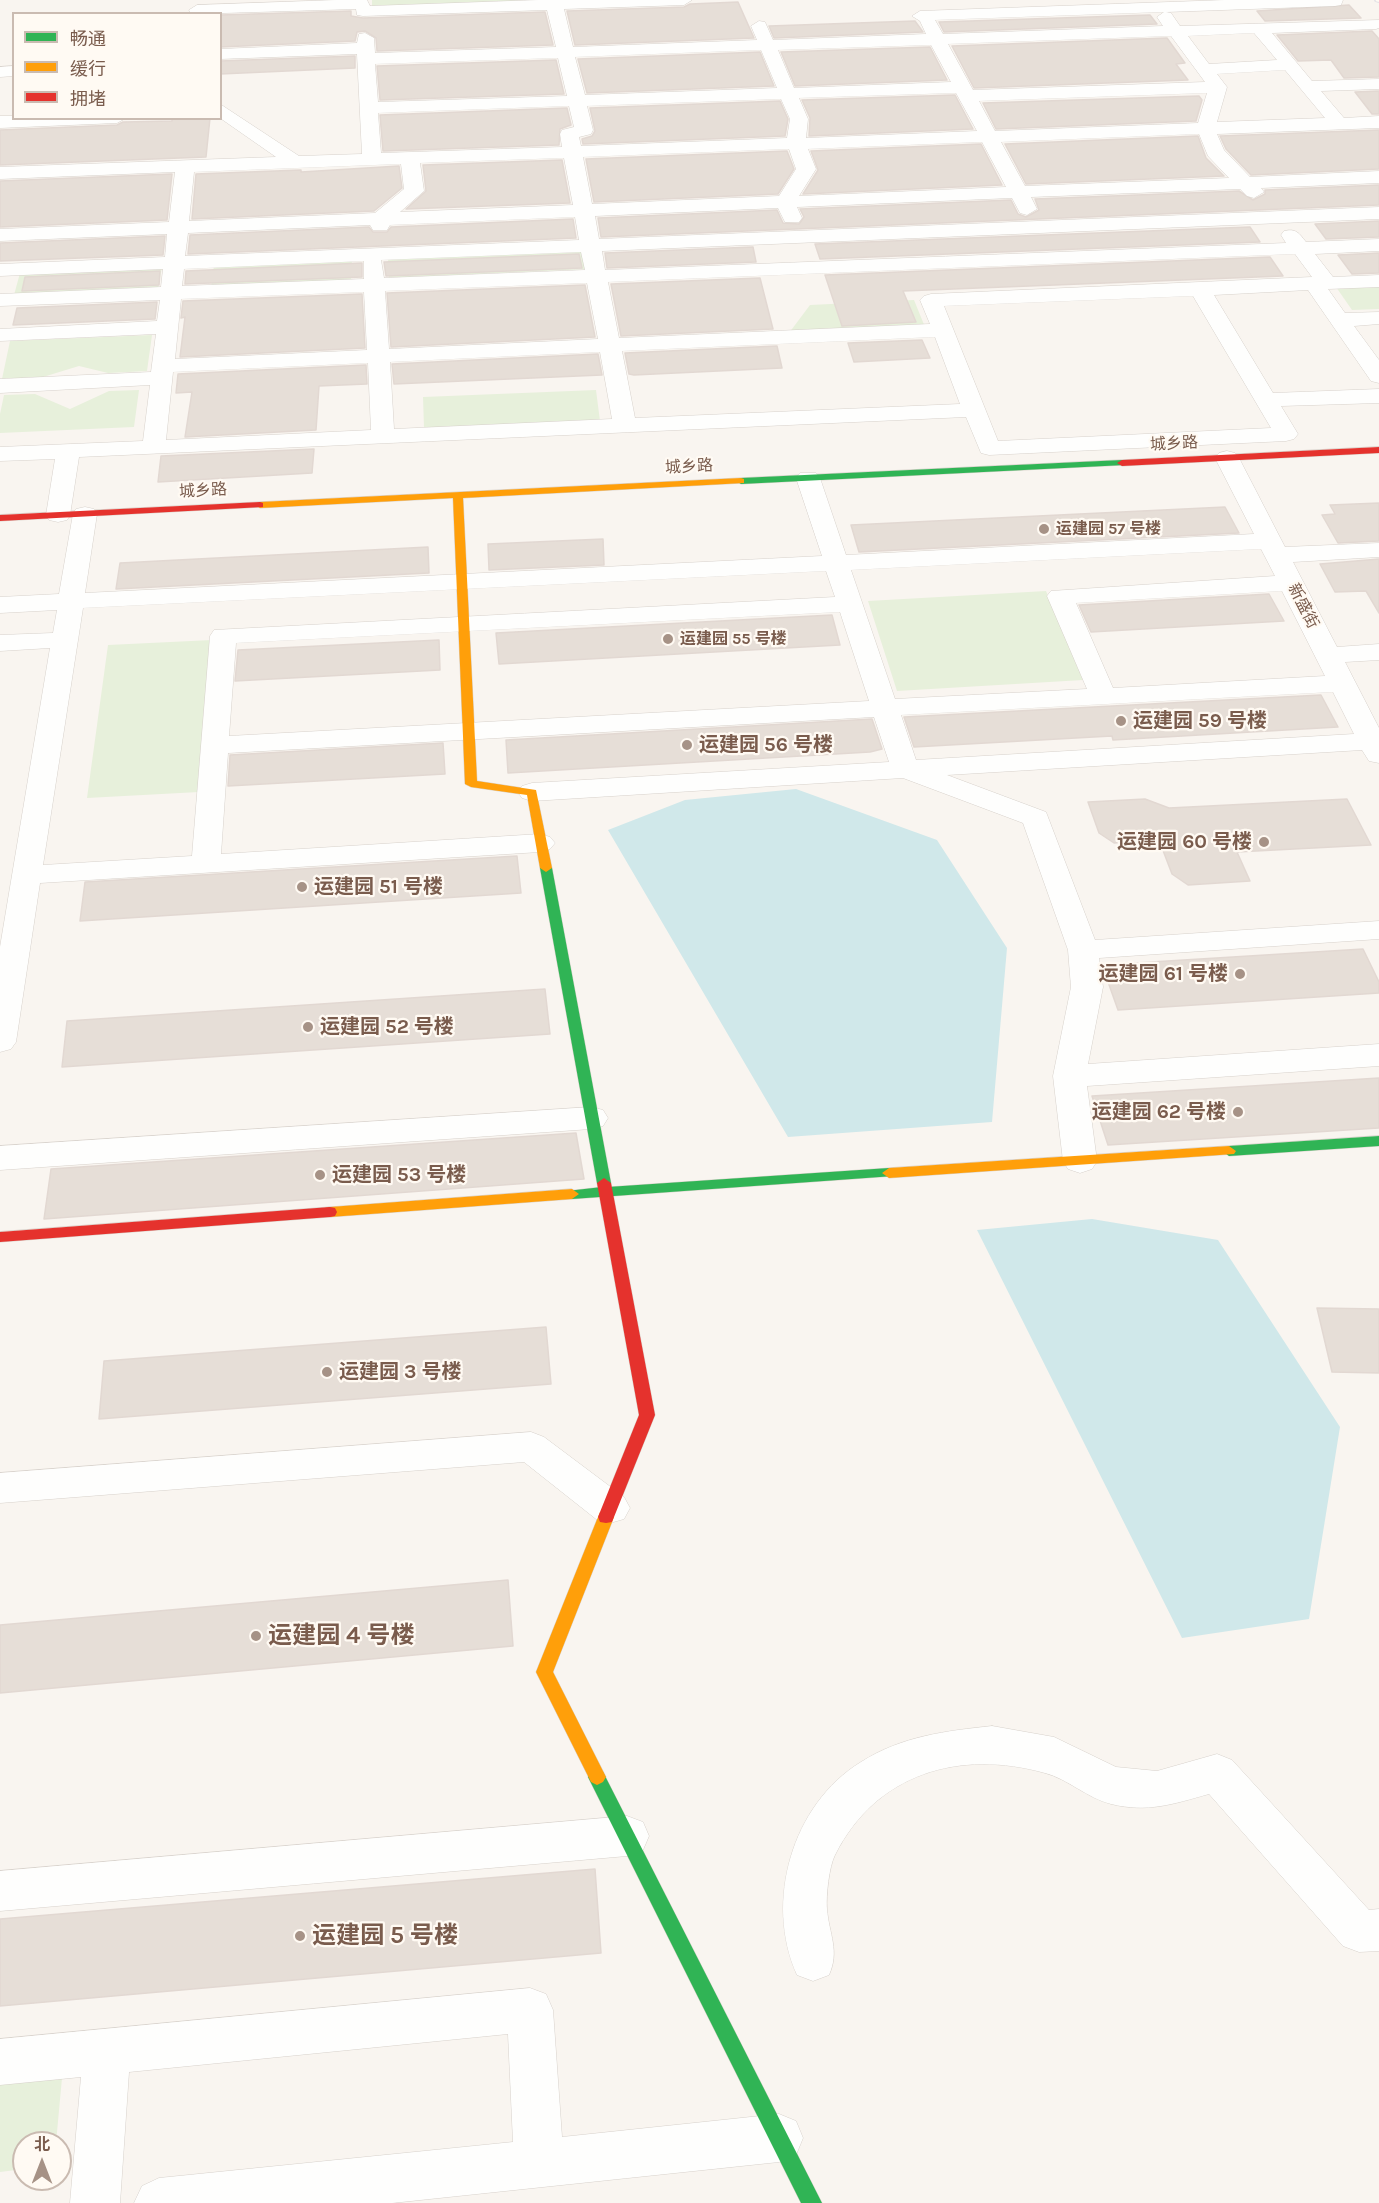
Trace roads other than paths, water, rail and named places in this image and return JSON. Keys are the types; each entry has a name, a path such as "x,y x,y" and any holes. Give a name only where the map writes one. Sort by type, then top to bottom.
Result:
{"street":[{"path":"198,8 684,0"},
{"path":"901,17 921,10 1158,8 1335,1"},
{"path":"553,2 584,130 569,134 625,426"},
{"path":"363,5 372,159"},
{"path":"1158,8 1218,87"},
{"path":"921,10 1072,295"},
{"path":"781,22 754,15 799,119 796,143 806,169 785,202"},
{"path":"940,46 1175,31 1376,24"},
{"path":"1259,28 1339,124"},
{"path":"222,54 768,51 940,46 1187,45"},
{"path":"1205,69 1290,65"},
{"path":"1307,86 1379,84"},
{"path":"369,108 787,93 1218,87"},
{"path":"1218,87 1206,128 1215,152 1278,217 1301,248 1339,320 1372,356 1379,376"},
{"path":"222,111 295,162"},
{"path":"0,122 58,120"},
{"path":"0,173 1379,122"},
{"path":"383,437 374,286 376,255 380,219 414,191 410,158"},
{"path":"154,447 185,166"},
{"path":"0,235 1379,177"},
{"path":"785,202 799,237"},
{"path":"167,327 0,336 8,270 1379,213"},
{"path":"4,300 1379,245"},
{"path":"1286,434 993,458 930,300 1379,281"},
{"path":"1200,289 1298,454"},
{"path":"1339,320 1379,318"},
{"path":"0,386 378,356 942,330"},
{"path":"1266,400 1379,396"},
{"path":"0,454 974,410"},
{"name":"城乡路","path":"0,518 808,478 993,458 1227,458 1379,450"},
{"path":"0,1042 71,601 72,514 68,451"},
{"name":"新盛街","path":"1227,458 1375,748"},
{"path":"808,478 906,769"},
{"path":"458,495 471,784 532,792 906,769 1375,748"},
{"path":"0,605 837,563 1273,548 1379,550"},
{"path":"1103,696 1060,596 1291,583"},
{"path":"206,864 223,636 850,604"},
{"path":"0,643 64,640"},
{"path":"1328,655 1379,652"},
{"path":"215,745 1342,682"},
{"path":"906,769 1036,818 1083,950 1087,987 1069,1076 1080,1161"},
{"path":"532,792 647,1415 544,1672 812,2203"},
{"path":"27,875 540,843"},
{"path":"1083,950 1379,930"},
{"path":"1069,1076 1379,1055"},
{"path":"0,1158 591,1118"},
{"path":"0,1237 605,1192 1379,1141"},
{"path":"0,1488 531,1447 610,1508"},
{"path":"813,1960 804,1907 813,1855 837,1810 876,1775 930,1751 992,1744 1054,1756 1111,1785 1157,1790 1217,1773 1359,1931 1379,1930"},
{"path":"0,1891 627,1836"},
{"path":"0,2062 530,2010 539,2163"},
{"path":"95,2203 106,2052"},
{"path":"159,2203 779,2138"}],"water":[{"path":"796,789 937,840 1007,948 992,1122 788,1137 608,830 685,800"},
{"path":"1092,1219 1218,1240 1340,1427 1309,1619 1182,1638 977,1230"}],"place":[{"name":"运建园 57 号楼","path":"1044,529"},
{"name":"运建园 55 号楼","path":"668,639"},
{"name":"运建园 59 号楼","path":"1121,721"},
{"name":"运建园 56 号楼","path":"687,745"},
{"name":"运建园 60 号楼","path":"1264,842"},
{"name":"运建园 51 号楼","path":"302,887"},
{"name":"运建园 61 号楼","path":"1240,974"},
{"name":"运建园 52 号楼","path":"308,1027"},
{"name":"运建园 62 号楼","path":"1238,1112"},
{"name":"运建园 53 号楼","path":"320,1175"},
{"name":"运建园 3 号楼","path":"327,1372"},
{"name":"运建园 4 号楼","path":"256,1636"},
{"name":"运建园 5 号楼","path":"300,1936"}]}
